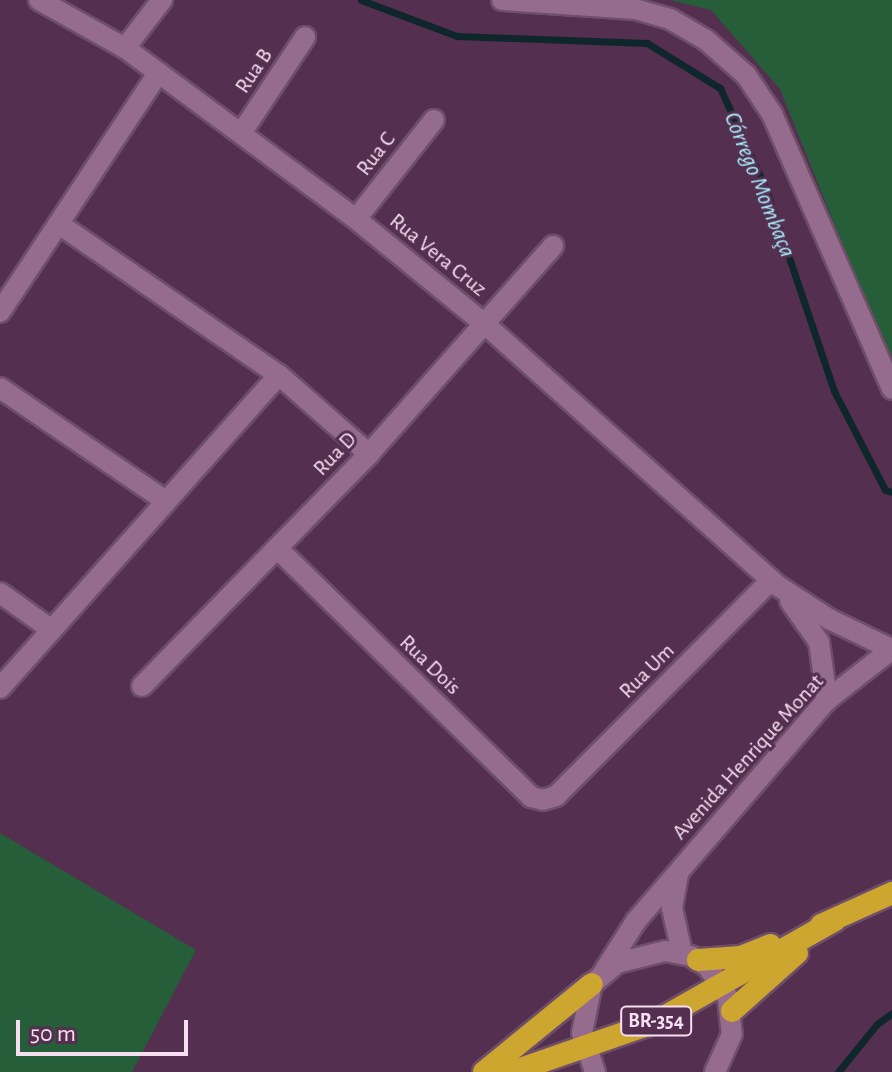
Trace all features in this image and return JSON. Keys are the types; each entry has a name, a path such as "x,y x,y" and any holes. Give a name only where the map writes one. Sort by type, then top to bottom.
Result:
{"highway":[{"name":"BR-354","path":"518,1072 653,1023 835,920 892,893"},
{"path":"690,957 741,957 835,920"},
{"path":"732,1011 835,920"},
{"path":"484,1072 598,978"}],"street":[{"name":"Rua Vera Cruz","path":"39,0 125,48 356,219 486,325 774,583 829,619 892,649"},
{"path":"125,48 162,0"},
{"path":"502,0 635,9 670,19 706,40 746,75 772,114 892,389"},
{"name":"Rua B","path":"242,132 305,37"},
{"path":"0,312 158,73"},
{"name":"Rua C","path":"356,219 434,120"},
{"path":"59,224 279,375 369,454"},
{"name":"Rua D","path":"142,686 369,454 553,246"},
{"path":"0,688 49,628 279,375"},
{"path":"0,388 164,500"},
{"name":"Rua Dois","path":"277,548 531,797 556,796"},
{"name":"Rua Vera Cruz","path":"774,583 819,642 827,700"},
{"name":"Rua Um","path":"556,796 774,583"},
{"path":"0,593 49,628"},
{"name":"Avenida Henrique Monat","path":"585,1049 581,1016 598,978 636,921 827,700 892,649"},
{"path":"679,870 672,908 690,957 723,986 732,1011 732,1034 715,1072"},
{"path":"598,978 649,952 690,957"},
{"path":"585,1049 595,1072"}],"green space":[{"path":"670,0 892,0 892,368 780,89 711,10"},
{"path":"0,833 196,950 132,1072 0,1072"}],"waterway":[{"name":"Córrego Mombaça","path":"361,0 457,36 647,43 720,88 766,189 834,391 885,490 892,492"},
{"path":"838,1072 877,1024 892,1013"}]}
